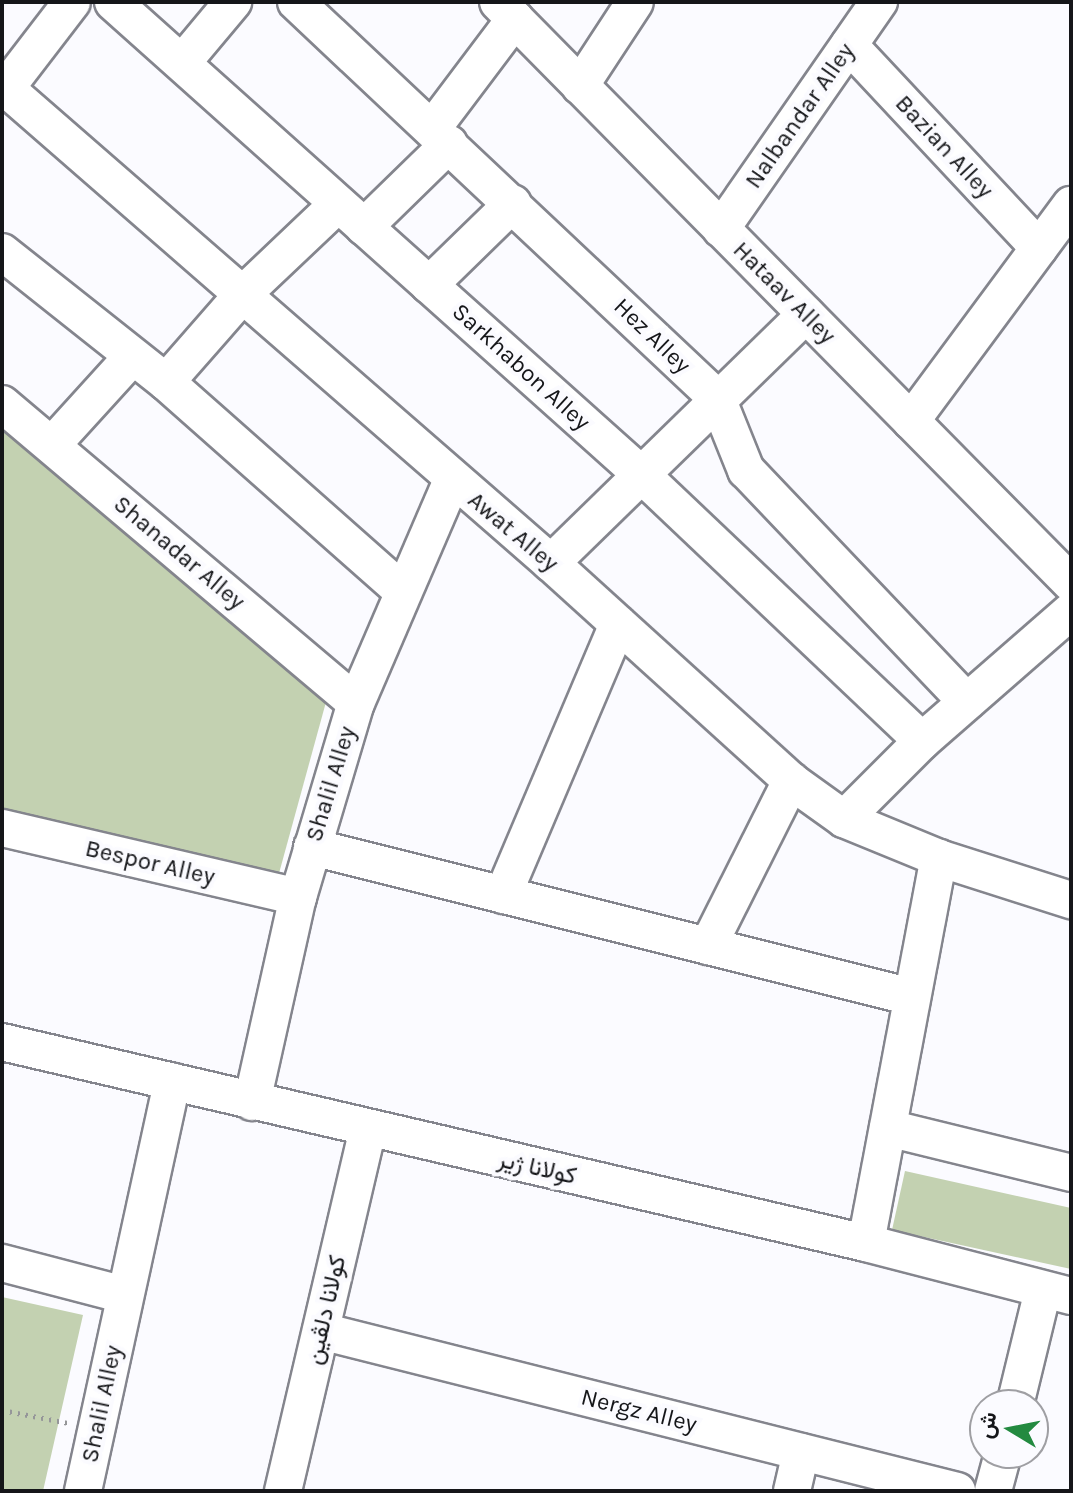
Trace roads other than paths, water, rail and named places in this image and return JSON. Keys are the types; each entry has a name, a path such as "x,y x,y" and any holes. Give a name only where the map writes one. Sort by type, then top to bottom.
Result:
{"street":[{"path":"4,86 72,2"},
{"name":"Sarkhabon Alley","path":"113,2 644,477 922,741"},
{"path":"182,63 233,2"},
{"name":"Hez Alley","path":"296,2 717,398 746,470 967,702"},
{"path":"580,86 635,2"},
{"name":"Nalbandar Alley","path":"721,229 879,2"},
{"path":"166,382 243,294 351,215 441,136 506,11"},
{"name":"Hataav Alley","path":"506,11 911,421 1067,570"},
{"name":"Bazian Alley","path":"849,45 1039,248"},
{"name":"Awat Alley","path":"4,86 452,480 551,563 791,781 844,819 939,858 1071,900"},
{"path":"429,285 513,203"},
{"path":"911,421 1071,205"},
{"path":"2,252 166,382 401,590"},
{"path":"551,563 644,477 717,398 806,314"},
{"path":"52,445 132,357"},
{"name":"Shanadar Alley","path":"2,404 356,703"},
{"name":"Shalil Alley","path":"252,1102 298,897 356,703 401,590 452,480"},
{"path":"844,819 922,741 1071,611"},
{"path":"503,895 618,624"},
{"path":"708,946 791,781"},
{"name":"Bespor Alley","path":"2,828 298,897"},
{"path":"312,847 912,997"},
{"path":"866,1243 939,858"},
{"name":"کولانا ژیر","path":"2,1042 866,1243 1057,1293"},
{"name":"Shalil Alley","path":"83,1491 73,1424 125,1295 172,1082"},
{"path":"888,1128 1071,1173"},
{"name":"کولانا دلڤین","path":"283,1491 368,1129"},
{"path":"2,1263 125,1295"},
{"path":"1021,1389 1057,1293"},
{"name":"Nergz Alley","path":"321,1331 957,1491"},
{"path":"792,1491 801,1452"},
{"path":"993,1491 999,1469"}]}
